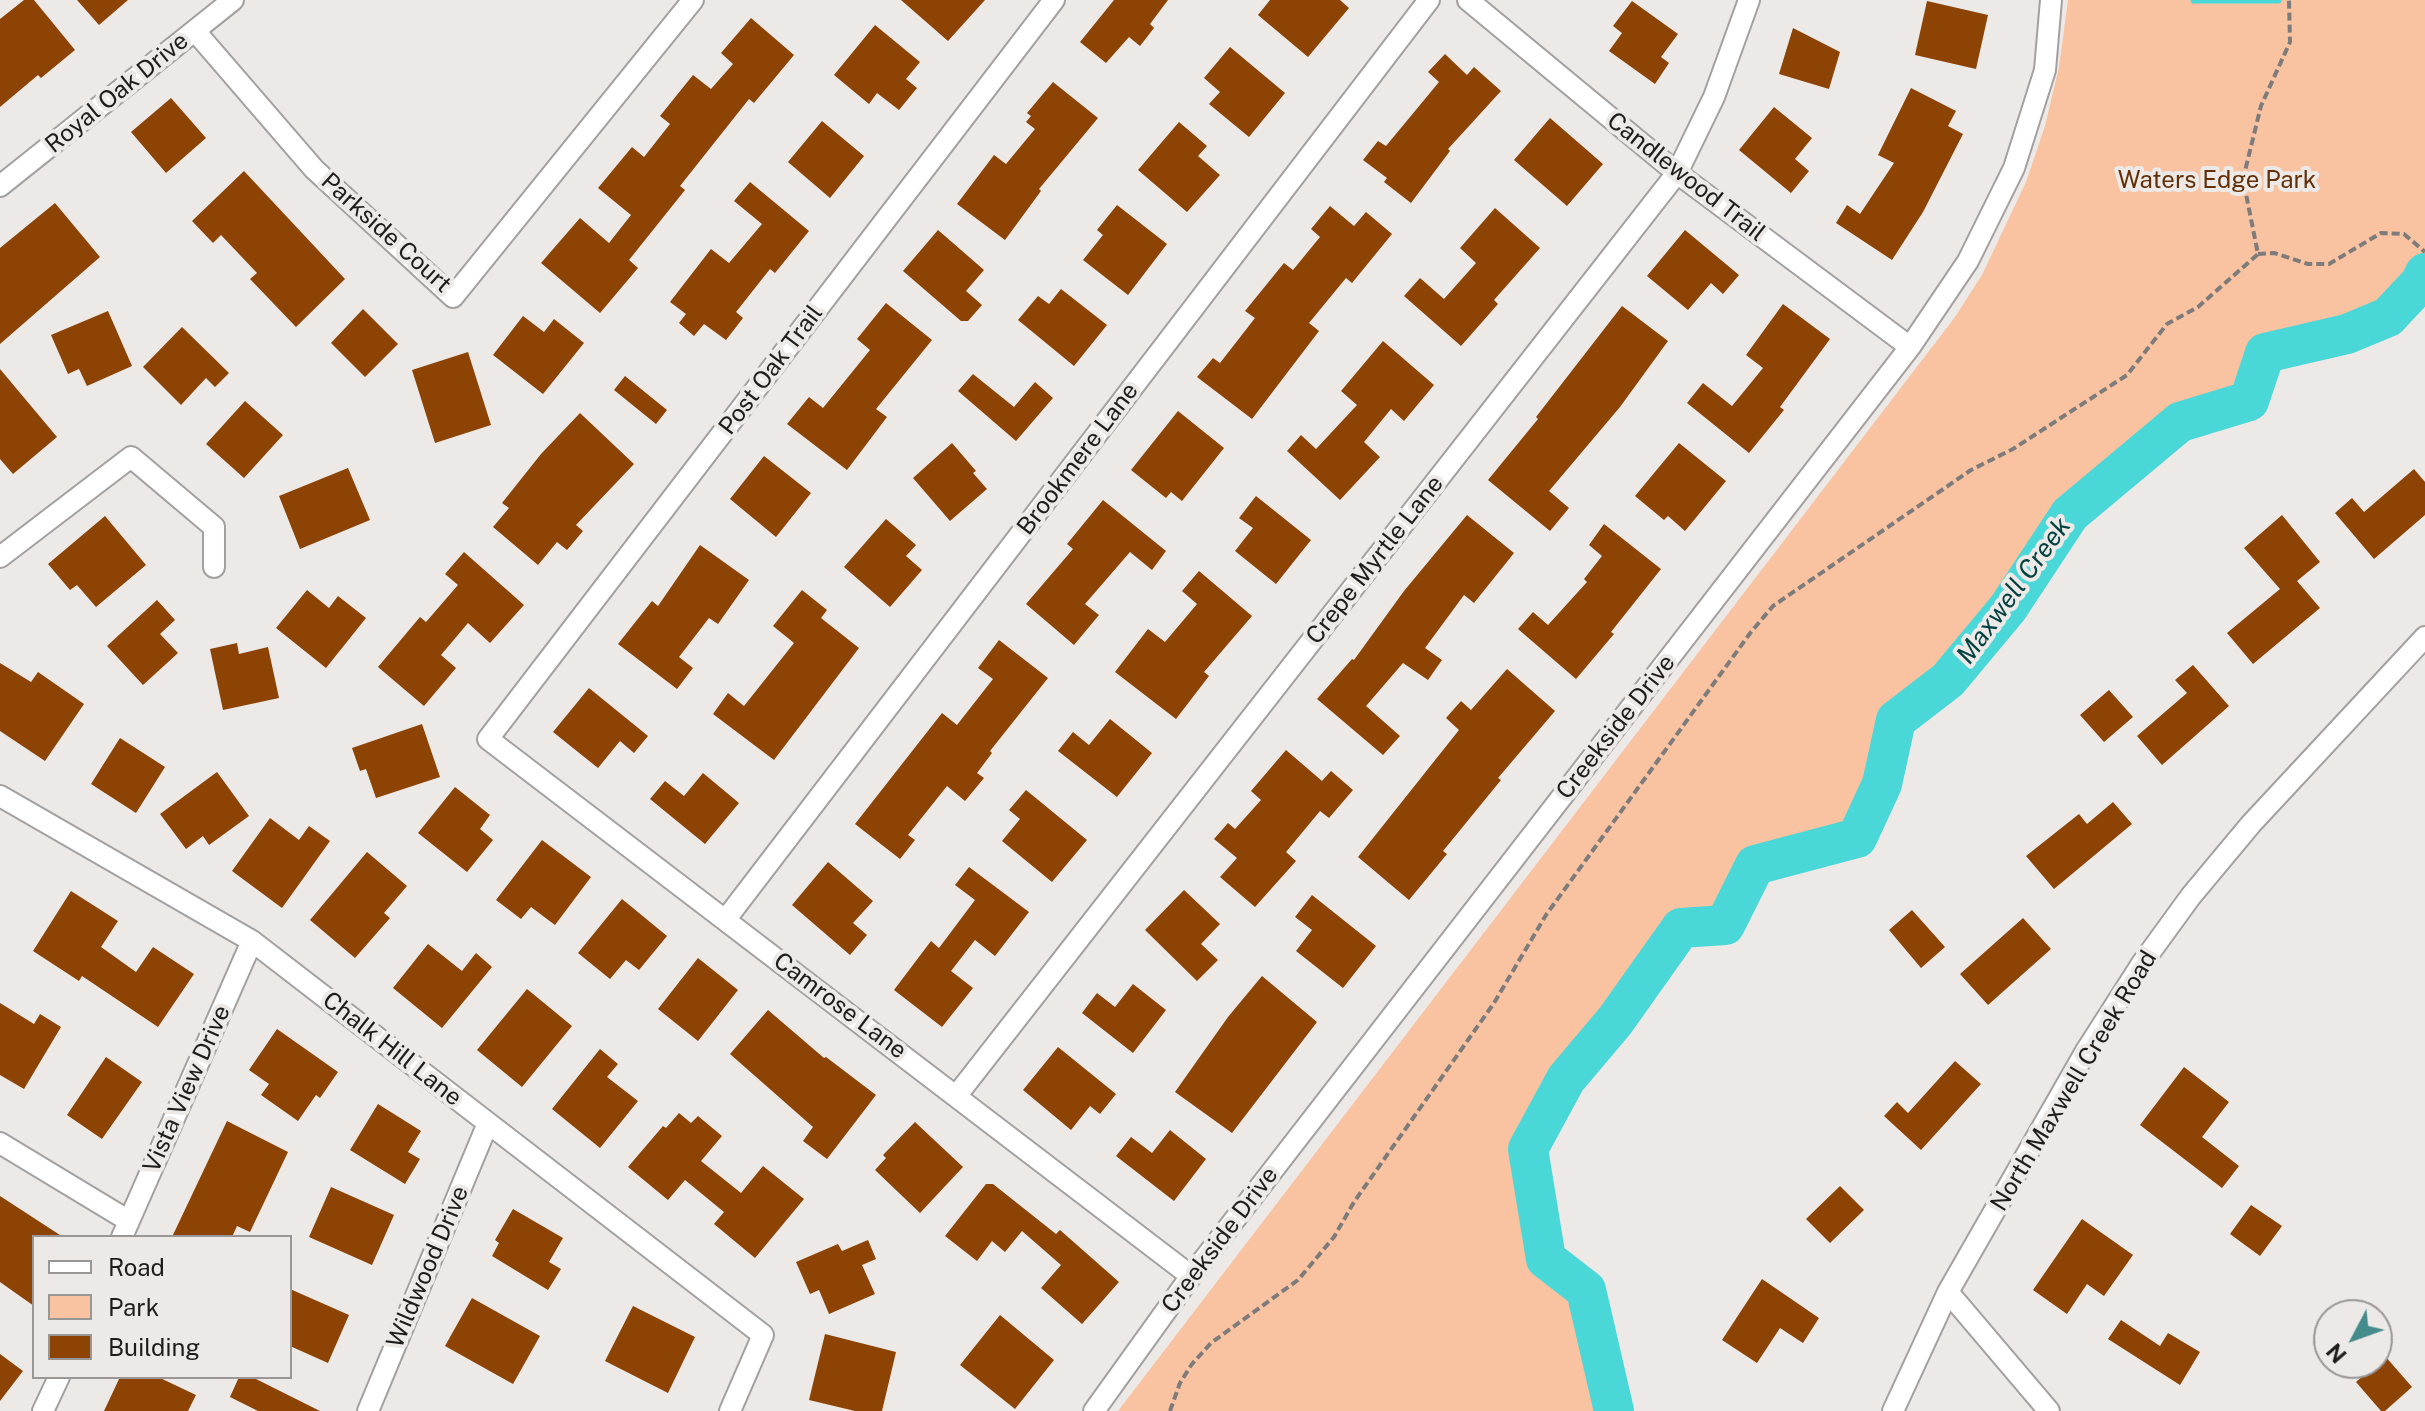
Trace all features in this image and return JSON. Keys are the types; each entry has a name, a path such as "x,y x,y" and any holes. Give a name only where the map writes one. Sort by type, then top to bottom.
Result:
{"street":[{"name":"Royal Oak Drive","path":"0,186 233,0"},
{"name":"Parkside Court","path":"195,31 314,169 453,297 693,0"},
{"name":"Post Oak Trail","path":"488,739 1054,0"},
{"name":"Brookmere Lane","path":"726,919 1429,0"},
{"name":"Candlewood Trail","path":"1468,0 1677,173 1910,347"},
{"name":"Crepe Myrtle Lane","path":"957,1095 1677,173 1714,97 1749,0"},
{"name":"Creekside Drive","path":"1094,1411 1191,1276 1910,347 1968,261 2014,168 2045,70 2051,0"},
{"path":"0,557 131,457 214,527 214,567"},
{"name":"North Maxwell Creek Road","path":"1893,1411 1948,1292 2086,1051 2143,962 2191,896 2251,824 2425,637"},
{"name":"Camrose Lane","path":"488,739 1191,1276"},
{"name":"Chalk Hill Lane","path":"0,796 252,941 763,1335 730,1411"},
{"name":"Vista View Drive","path":"126,1229 252,941"},
{"name":"Wildwood Drive","path":"368,1411 488,1123"},
{"path":"0,1143 126,1229"},
{"path":"1948,1292 2049,1411"},
{"path":"43,1411 58,1379"}],"path":[{"path":"2258,254 2243,179 2261,106 2290,42 2289,0"},
{"path":"1170,1411 1180,1383 1211,1343 1298,1280 1334,1237 1361,1190 1494,1003 1546,915 1773,606 1971,470 2013,449 2127,375 2167,324 2198,307 2258,254 2274,253 2308,264 2329,264 2381,233 2404,234 2423,250"}],"green space":[{"name":"Waters Edge Park","path":"2068,0 2425,0 2425,273 2420,283 2388,317 2347,334 2265,353 2249,401 2180,422 2070,514 2008,608 1948,680 1896,720 1882,784 1857,838 1755,865 1725,925 1681,928 1615,1021 1566,1079 1528,1150 1546,1259 1586,1290 1615,1411 1118,1411 1955,317 1982,275 2026,182 2045,126 2059,67"}],"building":[{"path":"24,0 34,0 75,50 41,78 38,75 0,107 0,19"},
{"path":"77,0 128,0 99,25"},
{"path":"901,0 985,0 948,41"},
{"path":"1114,0 1168,0 1150,24 1154,28 1140,46 1129,37 1106,63 1080,42"},
{"path":"1270,0 1340,0 1349,8 1308,57 1258,15"},
{"path":"1632,1 1678,34 1661,57 1669,63 1655,84 1609,51 1622,33 1613,26"},
{"path":"1927,1 1988,15 1976,69 1915,55"},
{"path":"751,18 794,55 754,103 749,99 680,186 685,190 629,260 638,268 600,313 541,263 580,218 609,243 631,215 598,188 632,147 644,157 670,124 660,116 693,75 711,89 733,64 721,53"},
{"path":"875,25 920,62 906,79 917,88 899,110 877,93 869,104 834,75"},
{"path":"1793,28 1840,52 1829,89 1779,74"},
{"path":"1230,47 1285,93 1249,137 1209,104 1220,92 1204,78"},
{"path":"1445,54 1467,75 1474,67 1501,91 1448,149 1450,151 1411,203 1384,182 1387,178 1363,160 1378,141 1386,146 1439,82 1428,72"},
{"path":"1053,82 1098,118 1039,189 1041,191 1005,240 957,204 994,155 1006,164 1035,129 1026,122 1031,116 1027,113"},
{"path":"1911,88 1956,111 1948,126 1963,134 1923,212 1892,260 1836,223 1847,205 1860,214 1894,163 1878,155"},
{"path":"171,98 206,138 166,173 131,132"},
{"path":"1774,107 1812,138 1795,159 1809,171 1791,193 1739,150"},
{"path":"1550,118 1603,164 1567,206 1514,160"},
{"path":"822,121 864,156 830,198 788,162"},
{"path":"1179,122 1207,146 1198,156 1220,175 1187,212 1138,170"},
{"path":"244,171 345,279 296,327 250,279 257,273 221,235 213,243 192,221"},
{"path":"750,182 809,231 775,273 770,269 736,312 743,318 726,340 704,324 694,336 679,323 686,314 670,302 711,249 729,263 762,224 734,201"},
{"path":"55,203 100,257 0,344 0,248"},
{"path":"1117,205 1167,244 1128,295 1083,260 1103,235 1097,230"},
{"path":"1330,206 1354,226 1366,212 1392,234 1352,283 1346,278 1309,323 1319,331 1252,419 1197,377 1213,358 1220,363 1255,318 1245,311 1284,263 1293,270 1320,237 1311,229"},
{"path":"1495,208 1540,248 1494,300 1498,304 1461,346 1404,296 1420,278 1444,299 1476,263 1460,248"},
{"path":"938,230 984,270 966,291 982,305 968,321 961,321 903,271"},
{"path":"1685,230 1739,275 1723,294 1711,283 1688,310 1647,276"},
{"path":"1061,289 1107,325 1074,366 1018,320 1038,296 1049,304"},
{"path":"886,303 932,340 876,409 887,417 847,470 787,424 809,397 823,408 870,350 857,339"},
{"path":"1783,304 1830,339 1780,407 1784,410 1749,453 1687,403 1703,383 1732,406 1763,368 1746,355"},
{"path":"1622,306 1668,341 1620,407 1549,491 1569,508 1550,531 1488,480"},
{"path":"363,309 398,344 365,377 331,343"},
{"path":"108,311 132,366 87,386 79,369 68,374 51,335"},
{"path":"523,316 544,332 554,319 584,343 543,394 493,355"},
{"path":"182,327 229,373 215,387 206,378 181,405 143,367"},
{"path":"1383,341 1434,385 1404,421 1391,409 1364,442 1380,457 1340,500 1287,451 1301,435 1316,449 1357,405 1341,391"},
{"path":"468,352 491,425 435,443 412,370"},
{"path":"0,369 57,437 13,474 0,459"},
{"path":"973,374 1014,407 1035,382 1053,398 1016,441 958,391"},
{"path":"625,376 667,410 656,424 614,390"},
{"path":"245,401 283,435 244,478 206,444"},
{"path":"1178,411 1224,448 1182,501 1171,492 1166,498 1131,470"},
{"path":"580,413 634,464 576,525 583,531 567,550 557,542 538,565 493,527 509,508 502,503 541,454"},
{"path":"952,443 987,489 950,521 913,478"},
{"path":"1679,443 1726,481 1685,531 1668,516 1664,520 1635,496"},
{"path":"764,456 811,493 776,537 730,499"},
{"path":"348,468 370,520 300,549 279,496"},
{"path":"2414,469 2425,482 2425,515 2374,559 2335,513 2352,498 2364,512"},
{"path":"1256,496 1311,540 1276,584 1235,551 1253,528 1239,518"},
{"path":"1103,500 1166,551 1152,570 1130,552 1085,604 1099,615 1074,645 1026,604 1073,549 1067,544"},
{"path":"1467,515 1514,553 1474,603 1464,595 1425,648 1442,660 1428,680 1403,663 1366,706 1400,736 1383,755 1317,699 1354,660 1404,591"},
{"path":"2282,515 2320,562 2297,581 2320,608 2253,664 2227,633 2280,589 2244,548"},
{"path":"105,516 146,565 96,607 77,585 70,590 48,564"},
{"path":"886,519 916,545 906,556 922,570 890,607 844,567"},
{"path":"1604,524 1661,569 1611,632 1614,634 1576,679 1518,629 1533,612 1548,625 1587,582 1584,579 1602,556 1589,545"},
{"path":"700,545 749,580 718,624 709,618 679,657 693,668 677,689 618,644 652,601 658,606"},
{"path":"464,552 524,605 490,643 468,623 441,655 456,668 424,706 378,667 420,617 426,622 458,585 445,574"},
{"path":"1199,571 1252,616 1204,672 1209,676 1176,719 1115,672 1148,629 1165,642 1197,604 1182,591"},
{"path":"307,590 329,608 338,596 366,618 326,668 276,628"},
{"path":"802,590 827,610 821,618 859,648 774,760 713,714 728,693 744,706 794,643 773,626"},
{"path":"157,600 175,620 160,634 178,653 143,685 107,646"},
{"path":"999,640 1048,678 990,751 992,753 977,773 984,778 965,801 947,786 908,835 915,840 900,859 855,824 942,713 957,725 993,679 978,668"},
{"path":"237,643 239,654 268,647 279,698 223,710 210,649"},
{"path":"0,663 31,682 38,672 84,704 45,761 0,731"},
{"path":"2193,665 2229,706 2162,765 2137,736 2187,693 2175,680"},
{"path":"1507,669 1555,711 1498,778 1501,780 1443,851 1447,854 1409,900 1358,857 1459,730 1446,718 1461,701 1471,710"},
{"path":"589,688 648,736 634,753 620,741 598,768 553,732"},
{"path":"2109,690 2133,717 2104,742 2080,715"},
{"path":"1110,719 1152,753 1117,797 1058,751 1073,732 1089,745"},
{"path":"422,724 440,777 376,798 366,769 360,771 352,748"},
{"path":"120,738 165,767 136,813 91,784"},
{"path":"1286,750 1322,781 1331,771 1353,790 1329,818 1320,811 1286,852 1296,861 1255,907 1220,877 1237,858 1214,839 1228,823 1235,829 1261,800 1251,791"},
{"path":"217,772 249,816 209,845 203,836 186,849 160,814"},
{"path":"703,773 739,803 705,844 650,799 665,781 684,796"},
{"path":"455,787 490,815 480,829 493,840 467,872 418,833"},
{"path":"1026,790 1087,840 1052,882 1002,841 1020,819 1009,810"},
{"path":"2113,802 2132,824 2054,889 2026,856 2079,814 2087,824"},
{"path":"270,818 299,840 309,826 330,841 282,908 232,871"},
{"path":"542,840 591,877 555,925 531,907 521,919 496,900"},
{"path":"367,852 407,886 384,913 390,918 355,958 310,920"},
{"path":"828,862 873,901 853,923 867,935 850,955 792,905"},
{"path":"969,867 1029,912 995,956 975,940 951,971 973,988 942,1027 894,990 931,941 939,948 975,900 955,885"},
{"path":"1184,890 1220,924 1201,944 1218,960 1197,981 1145,930"},
{"path":"71,891 118,921 101,947 136,972 153,947 194,974 158,1027 82,976 79,981 33,951"},
{"path":"1312,895 1376,946 1343,988 1296,951 1312,930 1295,917"},
{"path":"622,899 667,936 639,970 626,960 610,979 578,953"},
{"path":"1912,910 1945,947 1921,968 1889,930"},
{"path":"2023,918 2051,949 1988,1005 1960,974"},
{"path":"428,944 462,971 476,953 492,967 442,1028 393,988"},
{"path":"698,958 738,990 698,1041 658,1009"},
{"path":"1262,976 1317,1022 1232,1133 1175,1092 1228,1017"},
{"path":"1133,984 1166,1010 1133,1053 1082,1013 1097,993 1115,1007"},
{"path":"527,989 572,1026 522,1087 477,1050"},
{"path":"0,1003 34,1024 40,1014 61,1027 24,1089 0,1075"},
{"path":"768,1010 824,1058 876,1095 827,1159 803,1141 813,1127 730,1054"},
{"path":"277,1029 338,1072 320,1098 316,1095 298,1121 261,1095 269,1084 249,1070"},
{"path":"1058,1047 1116,1094 1100,1114 1090,1106 1071,1130 1023,1090"},
{"path":"600,1049 618,1064 607,1077 638,1101 600,1148 552,1109"},
{"path":"106,1057 142,1082 102,1139 67,1115"},
{"path":"1955,1061 1981,1084 1921,1150 1884,1116 1897,1102 1908,1113"},
{"path":"2184,1067 2229,1102 2202,1137 2239,1166 2222,1188 2140,1125"},
{"path":"378,1104 421,1131 408,1152 420,1159 405,1184 350,1150"},
{"path":"679,1113 691,1123 698,1116 722,1136 701,1161 741,1193 763,1166 804,1199 755,1258 714,1224 724,1212 685,1180 668,1200 628,1167 663,1126 666,1128"},
{"path":"227,1121 288,1152 250,1232 237,1226 233,1235 173,1235"},
{"path":"915,1122 963,1167 920,1213 875,1170 886,1158 883,1155"},
{"path":"1170,1130 1206,1159 1174,1201 1116,1156 1131,1137 1152,1153"},
{"path":"986,1184 993,1184 1056,1234 1060,1230 1119,1282 1082,1324 1041,1288 1061,1265 1022,1231 1005,1252 992,1241 977,1261 945,1236"},
{"path":"1840,1186 1864,1210 1830,1243 1806,1219"},
{"path":"331,1187 394,1215 372,1265 309,1237"},
{"path":"0,1196 60,1235 32,1235 32,1305 0,1282"},
{"path":"2251,1205 2282,1226 2260,1256 2230,1234"},
{"path":"513,1209 563,1238 549,1262 561,1269 548,1290 492,1256 499,1243 495,1240"},
{"path":"2082,1219 2133,1255 2104,1296 2087,1284 2067,1314 2033,1290"},
{"path":"868,1240 876,1259 862,1265 875,1294 829,1314 819,1290 810,1294 796,1262 838,1244 842,1251"},
{"path":"1762,1279 1819,1318 1803,1343 1780,1328 1757,1363 1722,1340"},
{"path":"292,1290 349,1315 328,1363 292,1347"},
{"path":"472,1298 540,1336 513,1384 445,1346"},
{"path":"633,1306 695,1337 668,1393 605,1361"},
{"path":"1000,1315 1054,1360 1015,1409 960,1365"},
{"path":"2121,1320 2160,1346 2168,1333 2200,1352 2180,1385 2108,1339"},
{"path":"825,1334 896,1352 882,1411 855,1411 809,1400"},
{"path":"0,1354 23,1371 0,1401"},
{"path":"2393,1365 2412,1387 2385,1411 2381,1411 2356,1382 2359,1379 2393,1379"},
{"path":"119,1379 162,1379 196,1395 188,1411 104,1411"},
{"path":"238,1379 256,1379 320,1411 258,1411 230,1397"}],"waterway":[{"path":"2194,0 2278,0"},
{"name":"Maxwell Creek","path":"1614,1411 1586,1290 1546,1259 1528,1149 1566,1079 1615,1021 1681,928 1725,925 1755,865 1857,838 1882,784 1896,720 1948,680 2008,608 2070,514 2180,422 2249,401 2265,353 2347,334 2388,317 2420,283 2425,273"}]}
